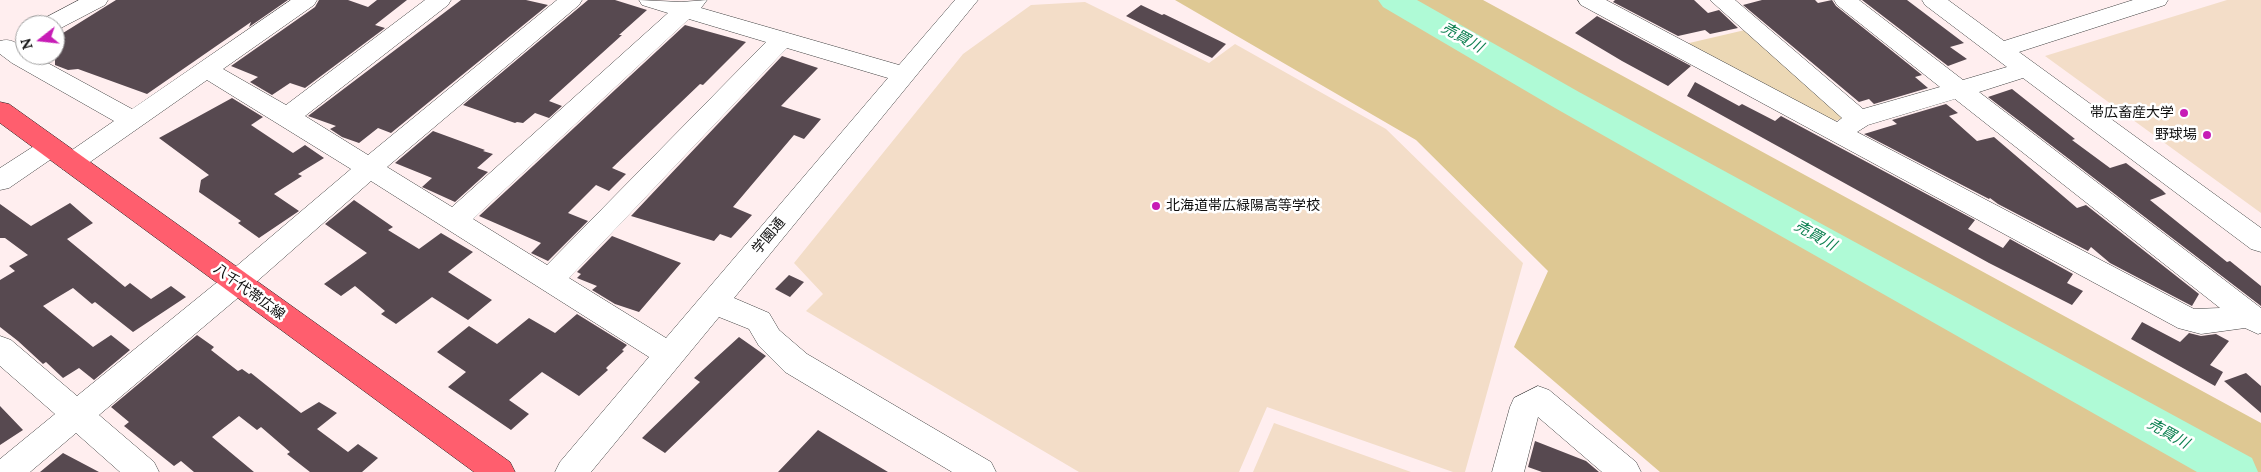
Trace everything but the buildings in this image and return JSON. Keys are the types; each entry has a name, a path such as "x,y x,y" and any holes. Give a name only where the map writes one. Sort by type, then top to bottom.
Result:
{"main road":[{"name":"八千代帯広線","path":"0,110 499,472"}],"street":[{"path":"65,17 97,0"},
{"path":"0,181 61,155 133,120 306,0"},
{"path":"287,117 440,0"},
{"path":"7,472 236,283 368,169 571,0"},
{"path":"650,0 690,5 783,39 904,75"},
{"name":"学園通","path":"571,472 668,354 967,0"},
{"path":"1589,0 1849,126 2188,320 2201,322 2256,320"},
{"path":"1721,0 1849,126"},
{"path":"1845,0 2256,320"},
{"path":"1933,0 2261,242"},
{"path":"2000,50 2157,0"},
{"path":"454,221 690,5"},
{"path":"549,281 783,39"},
{"path":"11,45 20,58 133,120"},
{"path":"206,69 287,117 668,354"},
{"path":"1849,126 1959,89 2027,69"},
{"path":"713,302 759,321 769,338 796,363 980,472"},
{"path":"0,348 143,472"},
{"path":"1508,472 1525,407 1538,399 1625,472"}],"shaded area":[{"path":"1175,0 1483,0 2261,423 2261,472 1660,472 1514,347 1548,271 1416,140"},
{"name":"野球場","path":"2227,0 2261,0 2261,213 2045,56"},
{"name":"北海道帯広緑陽高等学校","path":"1085,2 1209,63 1235,44 1386,129 1523,263 1465,472 1453,472 1267,407 1239,472 1079,472 806,311 823,294 794,263 963,54 1031,5"},
{"path":"1745,30 1841,113 1841,119 1835,121 1824,119 1685,44"},
{"path":"1274,423 1411,472 1253,472"}],"waterway":[{"name":"売買川","path":"1394,0 1567,100 2236,472"}],"place":[{"name":"帯広畜産大学","path":"2184,113"},
{"name":"野球場","path":"2207,135"},
{"name":"北海道帯広緑陽高等学校","path":"1156,206"}]}
